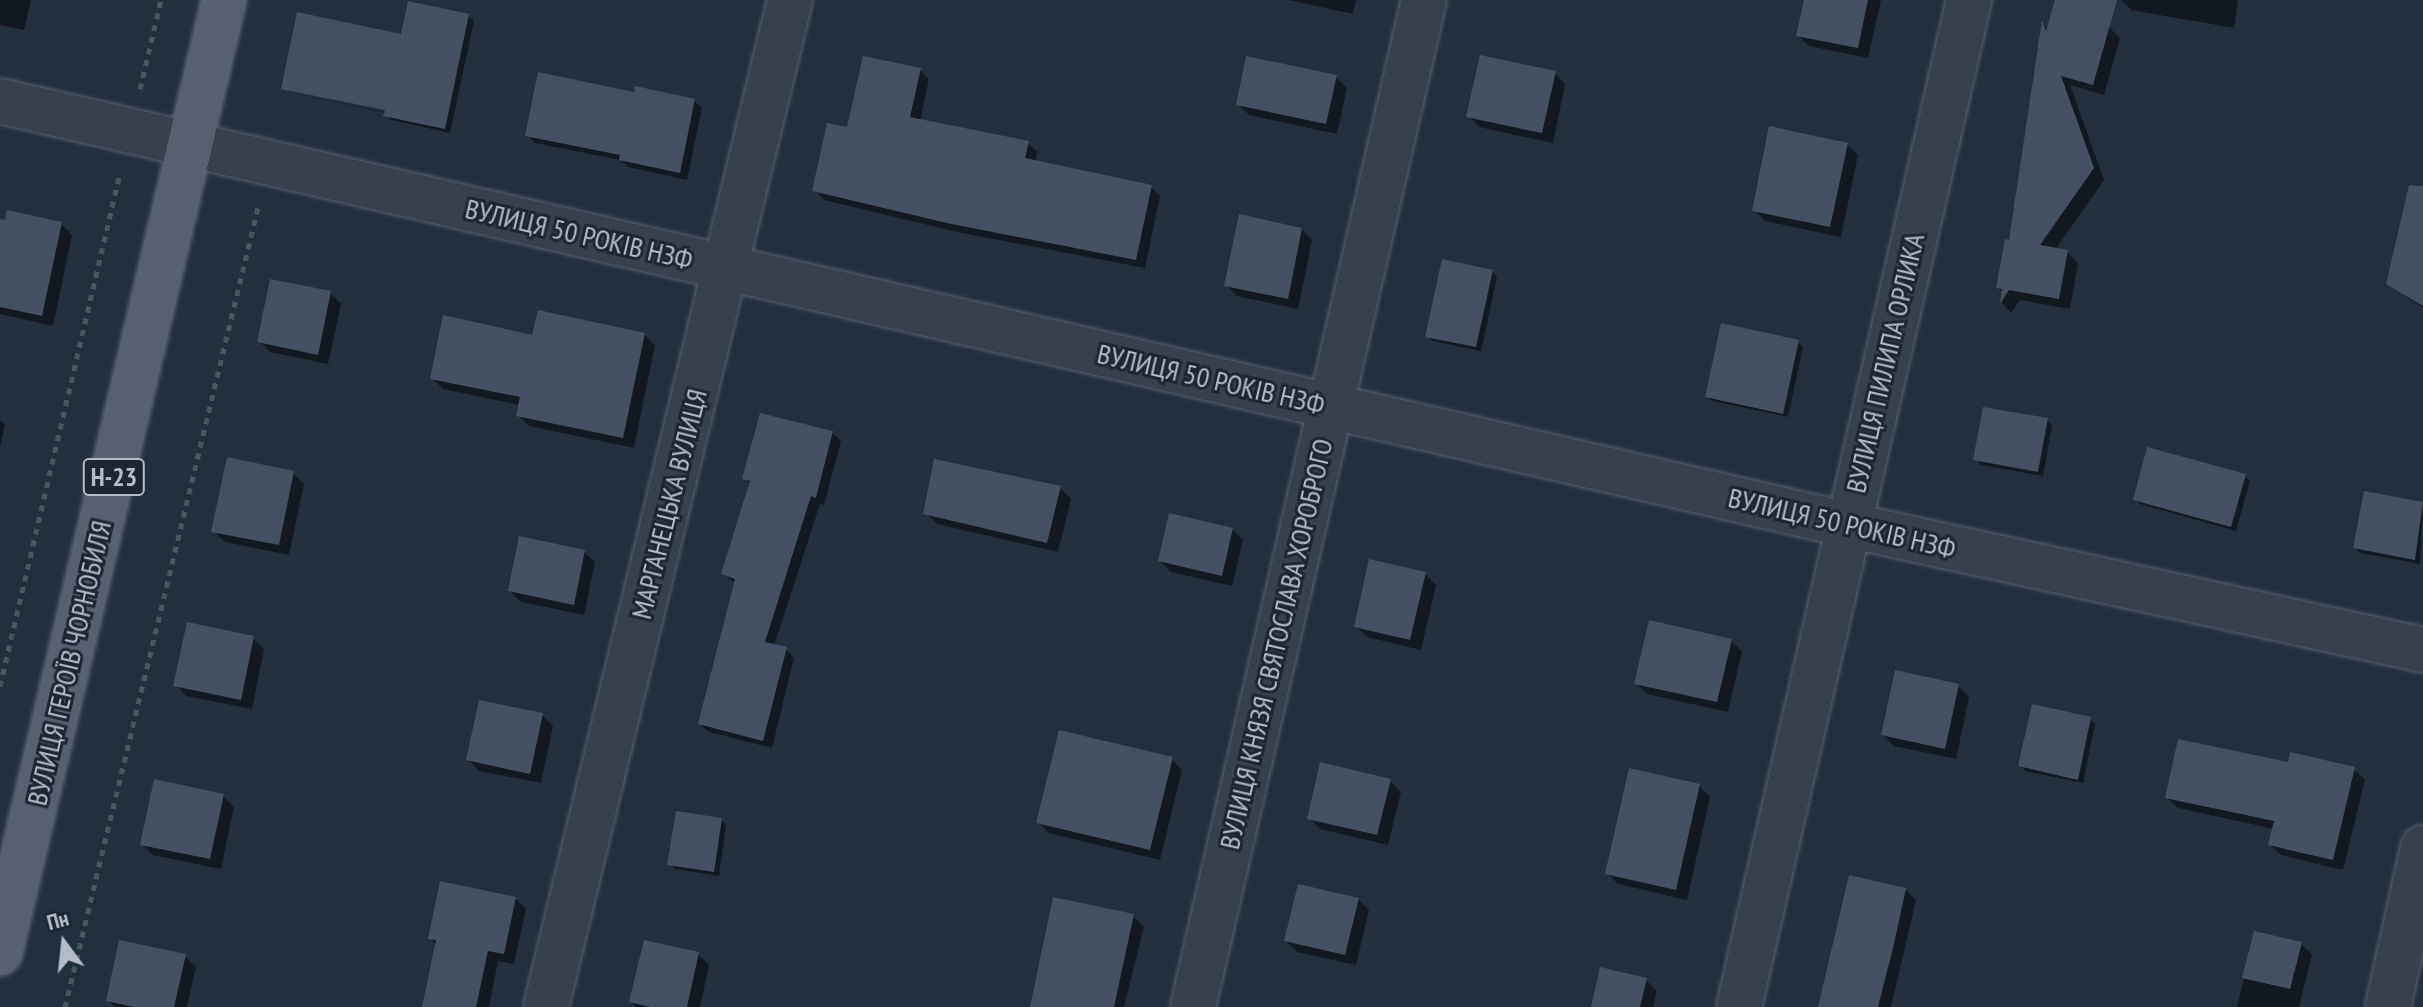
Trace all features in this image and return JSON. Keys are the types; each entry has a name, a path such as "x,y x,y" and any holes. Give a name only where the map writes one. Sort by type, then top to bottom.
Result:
{"main road":[{"name":"ВУЛИЦЯ ГЕРОЇВ ЧОРНОБИЛЯ","path":"0,953 193,146 224,0"}],"street":[{"name":"МАРГАНЕЦЬКА ВУЛИЦЯ","path":"546,1007 790,0"},
{"name":"ВУЛИЦЯ КНЯЗЯ СВЯТОСЛАВА ХОРОБРОГО","path":"1193,1007 1424,0"},
{"name":"ВУЛИЦЯ ПИЛИПА ОРЛИКА","path":"1739,1007 1969,0"},
{"name":"ВУЛИЦЯ 50 РОКІВ НЗФ","path":"0,101 1848,525 2423,650"},
{"path":"2388,1007 2423,848"}],"path":[{"path":"0,686 161,0"},
{"path":"65,1007 268,163"}],"building":[{"path":"1804,0 1868,0 1858,48 1796,36"},
{"path":"2055,0 2117,0 2093,85 2061,76 2094,168 2040,245 2068,250 2059,299 2009,290 2000,304 2002,289 1996,288 2005,239 2009,240 2042,20 2046,31"},
{"path":"408,1 469,14 445,129 383,116 385,110 281,89 297,12 401,34"},
{"path":"1480,55 1556,71 1542,133 1466,117"},
{"path":"863,56 921,68 910,117 1029,141 1025,158 1152,185 1136,260 947,223 812,191 827,123 847,127"},
{"path":"1246,56 1337,75 1326,124 1236,105"},
{"path":"538,72 634,92 635,86 695,99 680,173 619,160 620,155 525,136"},
{"path":"1769,126 1848,143 1830,227 1752,211"},
{"path":"2409,185 2423,186 2423,306 2386,284"},
{"path":"7,210 62,222 42,316 0,307 0,219 5,220"},
{"path":"1239,214 1302,228 1288,299 1224,286"},
{"path":"1442,259 1493,270 1476,347 1425,337"},
{"path":"270,279 331,291 318,355 257,342"},
{"path":"538,310 645,333 623,438 516,416 520,397 430,379 443,315 532,335"},
{"path":"1721,323 1799,340 1783,414 1705,397"},
{"path":"1983,407 2048,418 2038,472 1973,460"},
{"path":"760,413 833,431 816,498 811,496 765,642 787,647 763,741 698,724 735,579 721,574 750,481 742,479"},
{"path":"2147,447 2246,474 2231,527 2133,500"},
{"path":"227,457 294,471 279,545 211,532"},
{"path":"934,459 1061,486 1047,543 923,514"},
{"path":"2364,491 2423,502 2415,560 2353,548"},
{"path":"1169,513 1233,528 1222,576 1158,561"},
{"path":"519,536 585,550 574,605 508,591"},
{"path":"1369,559 1426,572 1410,640 1354,627"},
{"path":"1649,620 1732,639 1717,702 1634,684"},
{"path":"187,622 254,636 241,700 173,686"},
{"path":"1895,670 1959,684 1945,749 1881,735"},
{"path":"479,700 543,713 530,774 466,760"},
{"path":"2032,704 2091,717 2078,780 2018,766"},
{"path":"1059,730 1173,757 1150,850 1036,823"},
{"path":"2178,739 2288,762 2290,752 2355,767 2333,860 2268,845 2274,821 2165,798"},
{"path":"1320,762 1391,779 1377,835 1307,819"},
{"path":"1629,768 1700,784 1676,890 1605,874"},
{"path":"154,779 224,794 210,859 140,845"},
{"path":"676,811 722,818 714,872 667,865"},
{"path":"1849,875 1906,888 1894,944 1878,1007 1818,1007"},
{"path":"440,881 516,897 504,954 488,951 476,1007 422,1007 436,940 428,939"},
{"path":"1298,884 1359,898 1345,955 1284,941"},
{"path":"1053,897 1134,914 1114,1007 1030,1007"},
{"path":"2254,931 2302,942 2290,989 2242,978"},
{"path":"119,940 186,954 174,1007 134,1007 106,1001"},
{"path":"644,940 699,952 687,1007 650,1007 629,1002"},
{"path":"1600,967 1647,978 1640,1007 1591,1007"}]}
